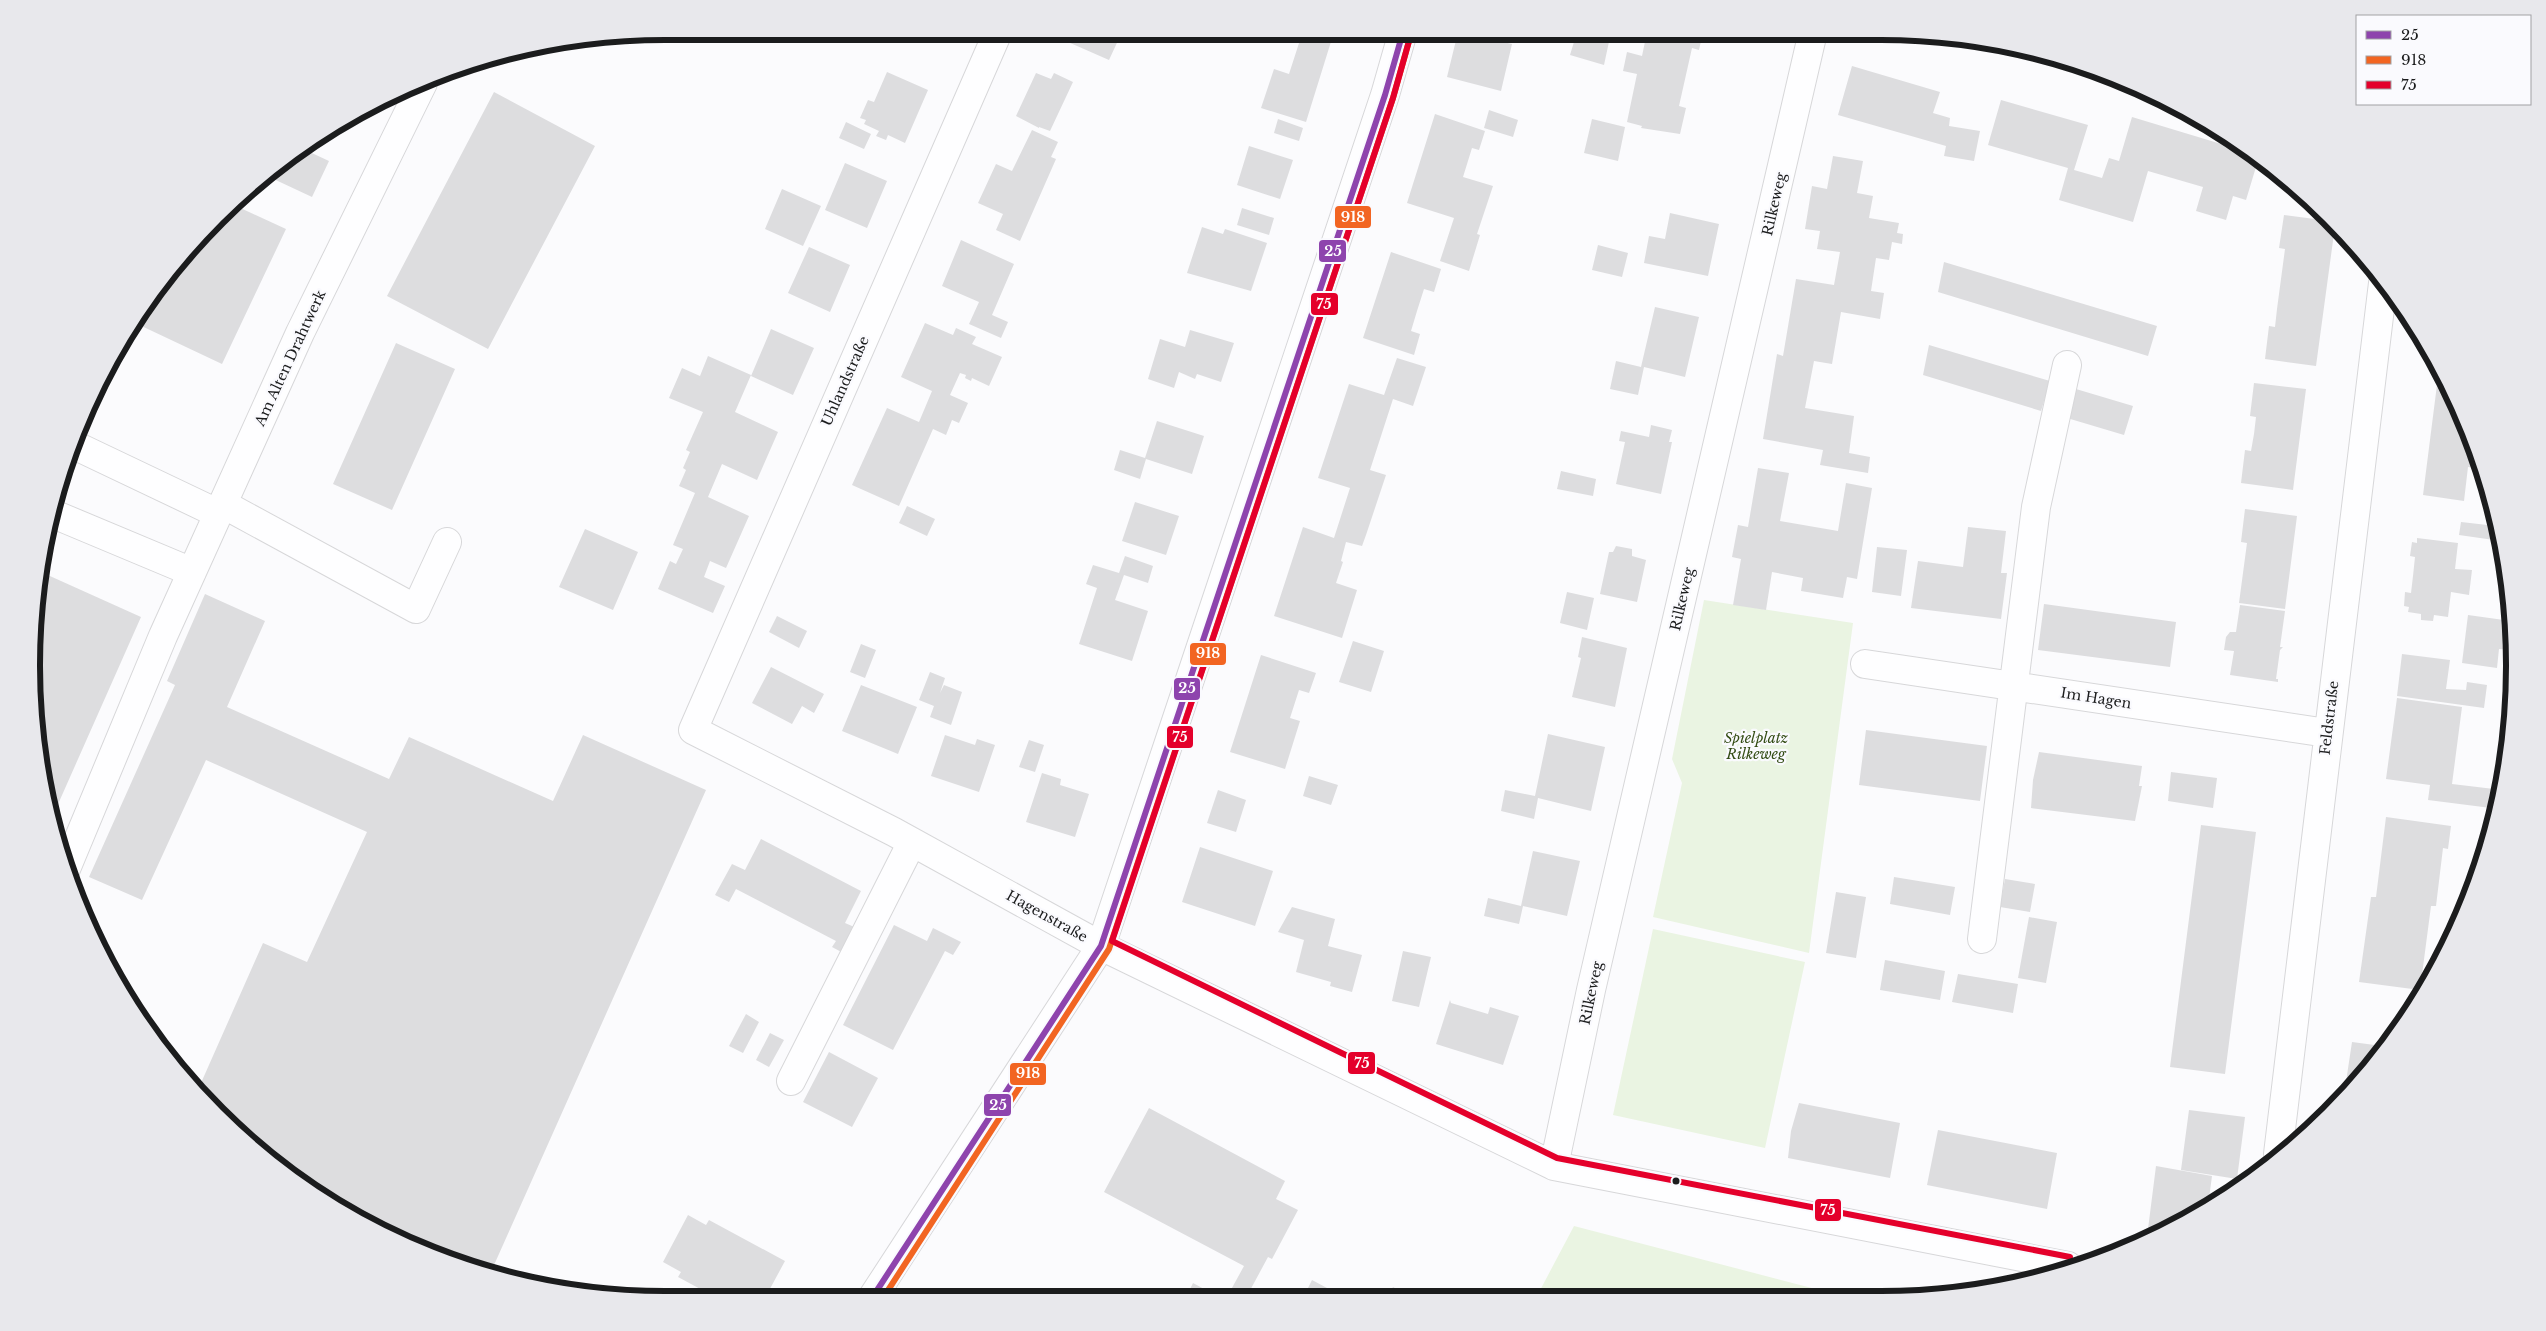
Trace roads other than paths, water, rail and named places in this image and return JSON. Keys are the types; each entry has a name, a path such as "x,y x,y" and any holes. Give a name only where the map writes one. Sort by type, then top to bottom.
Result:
{"street":[{"name":"Uhlandstraße","path":"693,730 995,40"},
{"path":"877,1291 1101,946 1382,105 1401,40"},
{"name":"Rilkeweg","path":"1554,1166 1593,981 1811,40"},
{"name":"Am Alten Drahtwerk","path":"70,858 163,636 300,333 419,91"},
{"name":"Feldstraße","path":"2279,1148 2327,734 2382,292"},
{"path":"1982,939 2012,685 2036,507 2067,365"},
{"path":"80,447 221,509 416,608 447,542"},
{"path":"58,516 192,572"},
{"name":"Im Hagen","path":"1865,664 2327,734"},
{"name":"Hagenstraße","path":"693,730 912,842 1101,946 1554,1166 2060,1265"},
{"path":"791,1081 912,842"}],"park label":[{"name":"Spielplatz Rilkeweg","path":"1756,746"}]}
